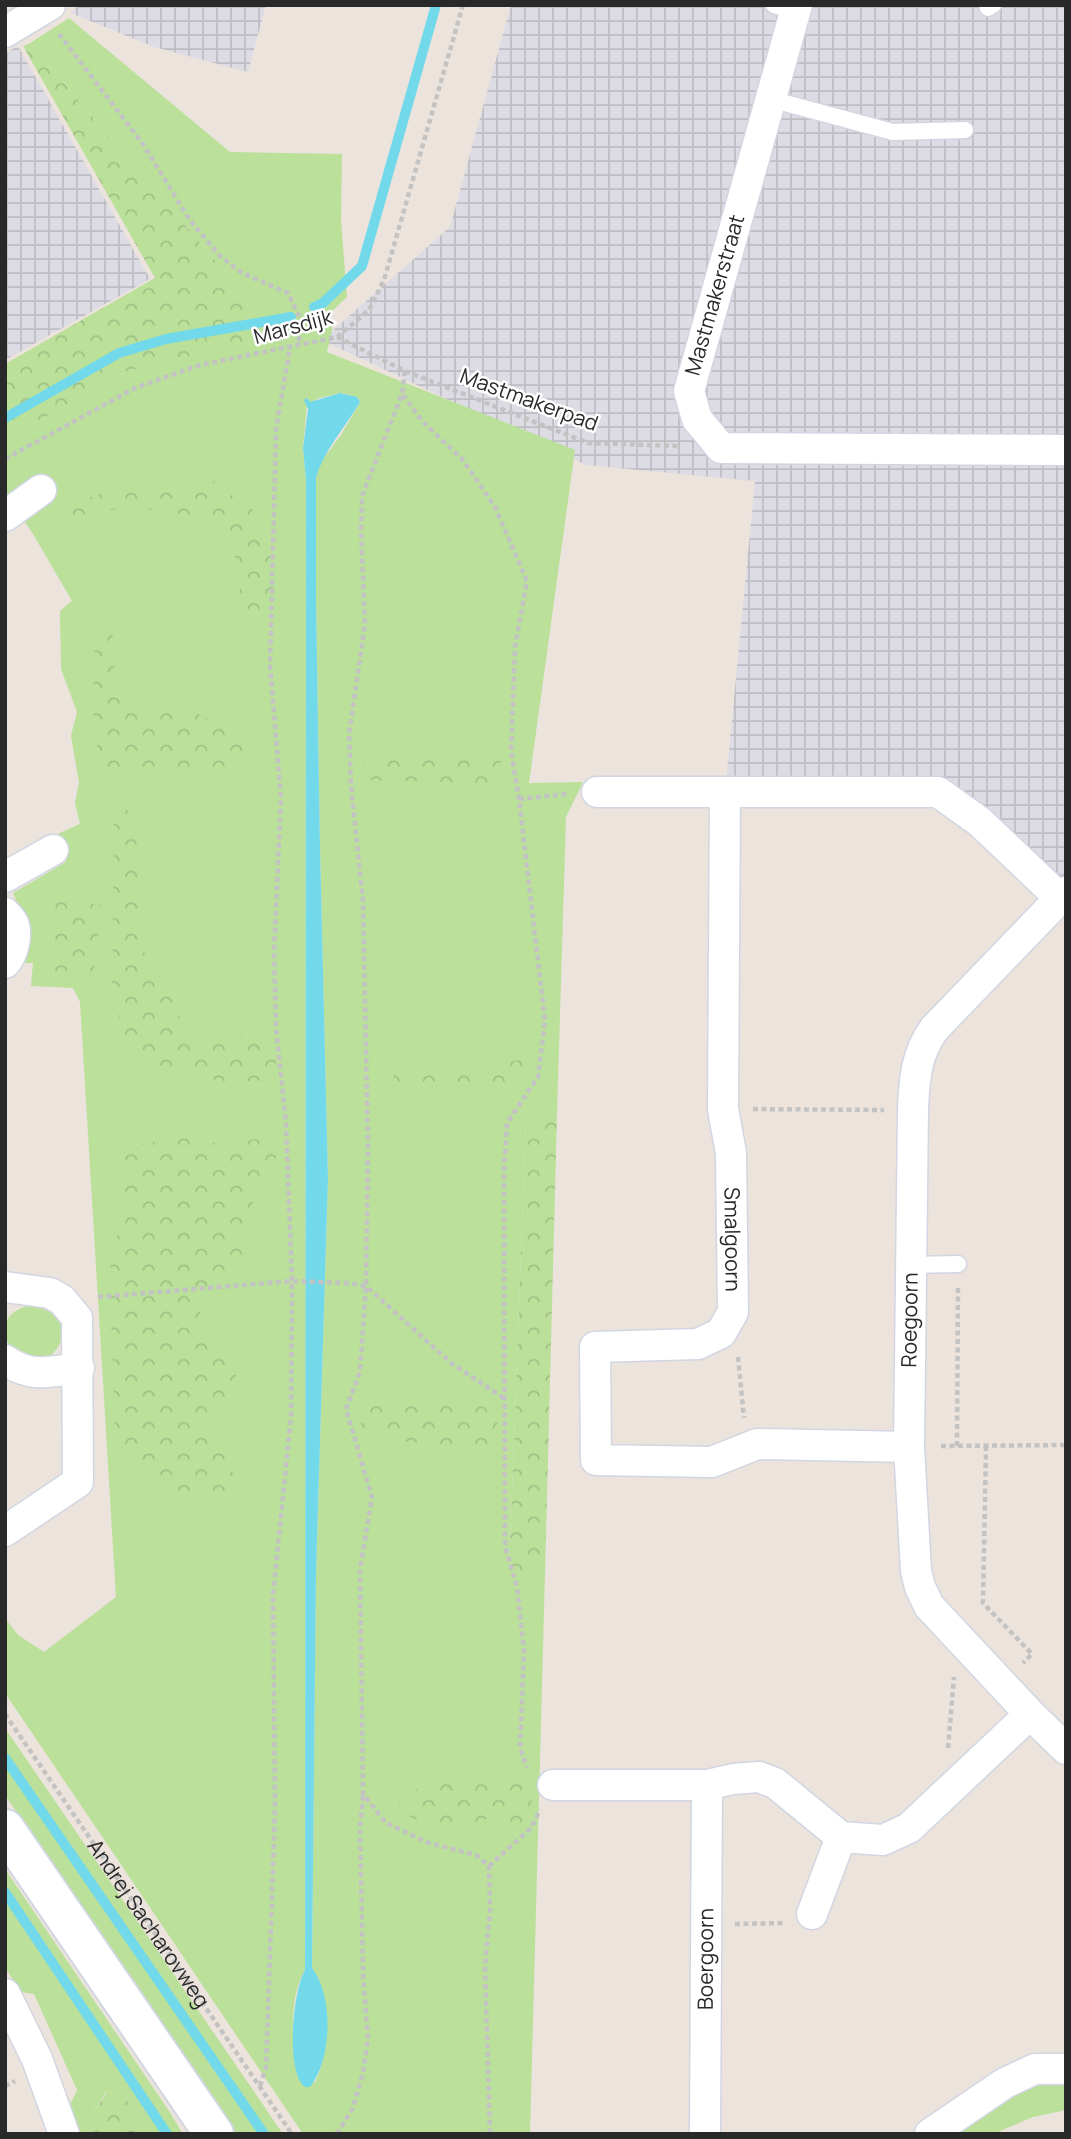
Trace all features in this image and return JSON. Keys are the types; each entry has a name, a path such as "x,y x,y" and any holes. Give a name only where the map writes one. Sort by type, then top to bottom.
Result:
{"street":[{"name":"Mastmakerstraat","path":"721,448 697,419 689,391 771,99 788,7"},
{"path":"5,32 46,8"},
{"path":"721,448 1066,450"},
{"path":"5,516 41,490"},
{"path":"597,792 938,792 980,822 1063,895"},
{"name":"Smalgoorn","path":"723,1329 733,1312 731,1153 723,1109 725,792"},
{"path":"5,877 53,850"},
{"name":"Roegoorn","path":"1063,895 933,1030 924,1043 914,1080 909,1447 916,1571 929,1606 1066,1749"},
{"path":"5,913 13,923 15,934 10,958 5,963"},
{"path":"5,1287 43,1292 62,1300 77,1318 79,1368 78,1482 5,1531"},
{"path":"723,1329 721,1333 698,1344 595,1347 596,1460 712,1462 757,1444 909,1447"},
{"path":"5,1360 28,1373 79,1368"},
{"path":"553,1785 707,1785 759,1777 775,1783 841,1837 883,1840 909,1828 1030,1714"},
{"name":"Boergoorn","path":"705,2134 707,1785"},
{"path":"5,1829 212,2133"},
{"path":"812,1914 841,1837"},
{"path":"5,1994 37,2059 64,2134"},
{"path":"930,2134 1005,2083 1035,2069 1066,2069"}],"lane":[{"path":"771,99 893,132 965,130"},
{"path":"911,1265 958,1264"}],"path":[{"name":"Marsdijk","path":"5,458 135,388 200,365 337,337 369,310 384,279 463,5"},
{"path":"46,8 143,145 189,219 219,255 242,273 288,293 302,322 298,346"},
{"name":"Mastmakerpad","path":"337,337 405,371 588,443 721,448"},
{"path":"260,2086 266,2068 274,1822 273,1595 292,1416 292,1281 286,1122 276,1027 274,952 281,798 270,665 276,429 290,348"},
{"path":"337,2134 353,2108 363,2073 368,2038 363,1975 360,1827 363,1794 360,1569 372,1497 346,1409 360,1372 366,1286 368,1146 363,901 351,785 349,734 365,624 362,496 402,394 405,371"},
{"path":"402,394 423,422 463,460 495,507 527,581 514,647 511,751 545,1021 538,1077 507,1123 504,1171 505,1546 517,1587 524,1651 520,1748 529,1774 553,1785 531,1828 489,1866"},
{"path":"519,799 597,792"},
{"path":"723,1109 913,1110"},
{"path":"957,1446 958,1264"},
{"path":"62,1300 292,1281 366,1286 451,1363 505,1399"},
{"path":"723,1329 738,1349 747,1448"},
{"path":"909,1447 1066,1445"},
{"path":"986,1446 983,1603 1032,1654 1002,1684"},
{"path":"945,1795 957,1636"},
{"name":"Andrej Sacharovweg","path":"5,1714 292,2134"},
{"path":"363,1794 386,1823 429,1843 476,1855 489,1866 490,1911 485,1966 490,2134"},
{"path":"706,1924 798,1923 812,1914"}],"shaded area":[{"path":"79,5 266,5 248,72 154,47 71,13"},
{"path":"511,5 1066,5 1066,892 938,792 725,792 755,481 586,465 322,340 450,227"},
{"path":"18,46 150,279 5,360 5,53"}],"green space":[{"path":"69,18 230,152 342,154 341,220 347,297 312,330 333,326 327,352 575,450 529,783 583,782 566,817 557,1114 526,1120 509,1573 545,1573 530,2134 303,2134 5,1693 5,1618 18,1635 44,1652 116,1597 80,1002 73,988 31,986 33,963 25,963 27,927 13,893 66,862 55,835 80,824 75,803 79,783 71,736 77,712 61,669 60,611 72,601 10,499 5,501 5,440 127,371 262,338 242,292 30,43","holes":["340,393 357,397 360,402 341,435 320,463 316,477 320,847 328,1178 316,1574 312,1968 323,1993 327,2024 324,2056 315,2082 298,2077 293,2023 296,1994 305,1970 306,480 303,448 307,404"]},
{"path":"30,43 242,292 262,338 127,371 5,440 5,364 155,278 23,46"},
{"path":"210,479 254,511 269,545 274,591 255,616 240,612 240,571 229,541 209,521 173,512 128,507 68,517 63,504 81,501 119,486 178,485"},
{"path":"112,624 115,673 136,712 151,718 183,706 223,727 245,744 249,763 235,777 187,771 147,774 105,772 94,724 93,674 95,641"},
{"path":"363,753 501,761 502,784 366,780"},
{"path":"114,810 134,810 146,974 178,995 180,1028 214,1041 259,1029 275,1045 276,1064 267,1080 234,1083 185,1075 140,1058 124,1033 112,995"},
{"path":"56,901 101,905 93,982 48,977"},
{"path":"533,1057 532,1075 515,1088 469,1083 393,1083 394,1072 480,1068"},
{"path":"557,1114 545,1573 509,1574 526,1119"},
{"path":"177,1137 220,1143 275,1139 281,1150 262,1179 244,1226 241,1264 223,1273 199,1303 201,1326 219,1336 237,1364 235,1387 219,1404 211,1423 235,1479 231,1496 219,1502 178,1496 155,1472 125,1466 116,1450 110,1269 123,1210 122,1163 129,1145"},
{"path":"27,1306 50,1312 58,1318 62,1326 60,1343 44,1361 22,1354 5,1338 9,1317"},
{"path":"440,1400 499,1409 494,1450 401,1441 363,1434 359,1415 364,1401"},
{"path":"5,1728 283,2134 236,2134 5,1795"},
{"path":"462,1775 508,1777 532,1789 531,1824 507,1826 490,1818 452,1828 423,1823 399,1811 400,1795"},
{"path":"5,1869 183,2134 146,2134 121,2089 105,2093 90,2118 94,2134 73,2134 68,2109 77,2090 34,1994 20,1992 5,1967"},
{"path":"1036,2083 1066,2083 1066,2110 1033,2117 993,2134 953,2134 1012,2094"},
{"path":"121,2089 146,2134 94,2134 90,2118 106,2093"}],"water":[{"path":"340,393 357,397 360,402 329,449 316,478 320,847 328,1178 316,1574 312,1968 324,1995 328,2028 323,2061 310,2087 305,2087 299,2078 293,2049 294,2012 305,1970 306,480 303,448 308,409 304,400 307,398 310,402"}],"waterway":[{"path":"314,307 323,303 362,266 436,5"},
{"path":"5,418 119,353 166,339 291,317"},
{"path":"5,1758 264,2134"},
{"path":"5,1892 167,2134"}]}
